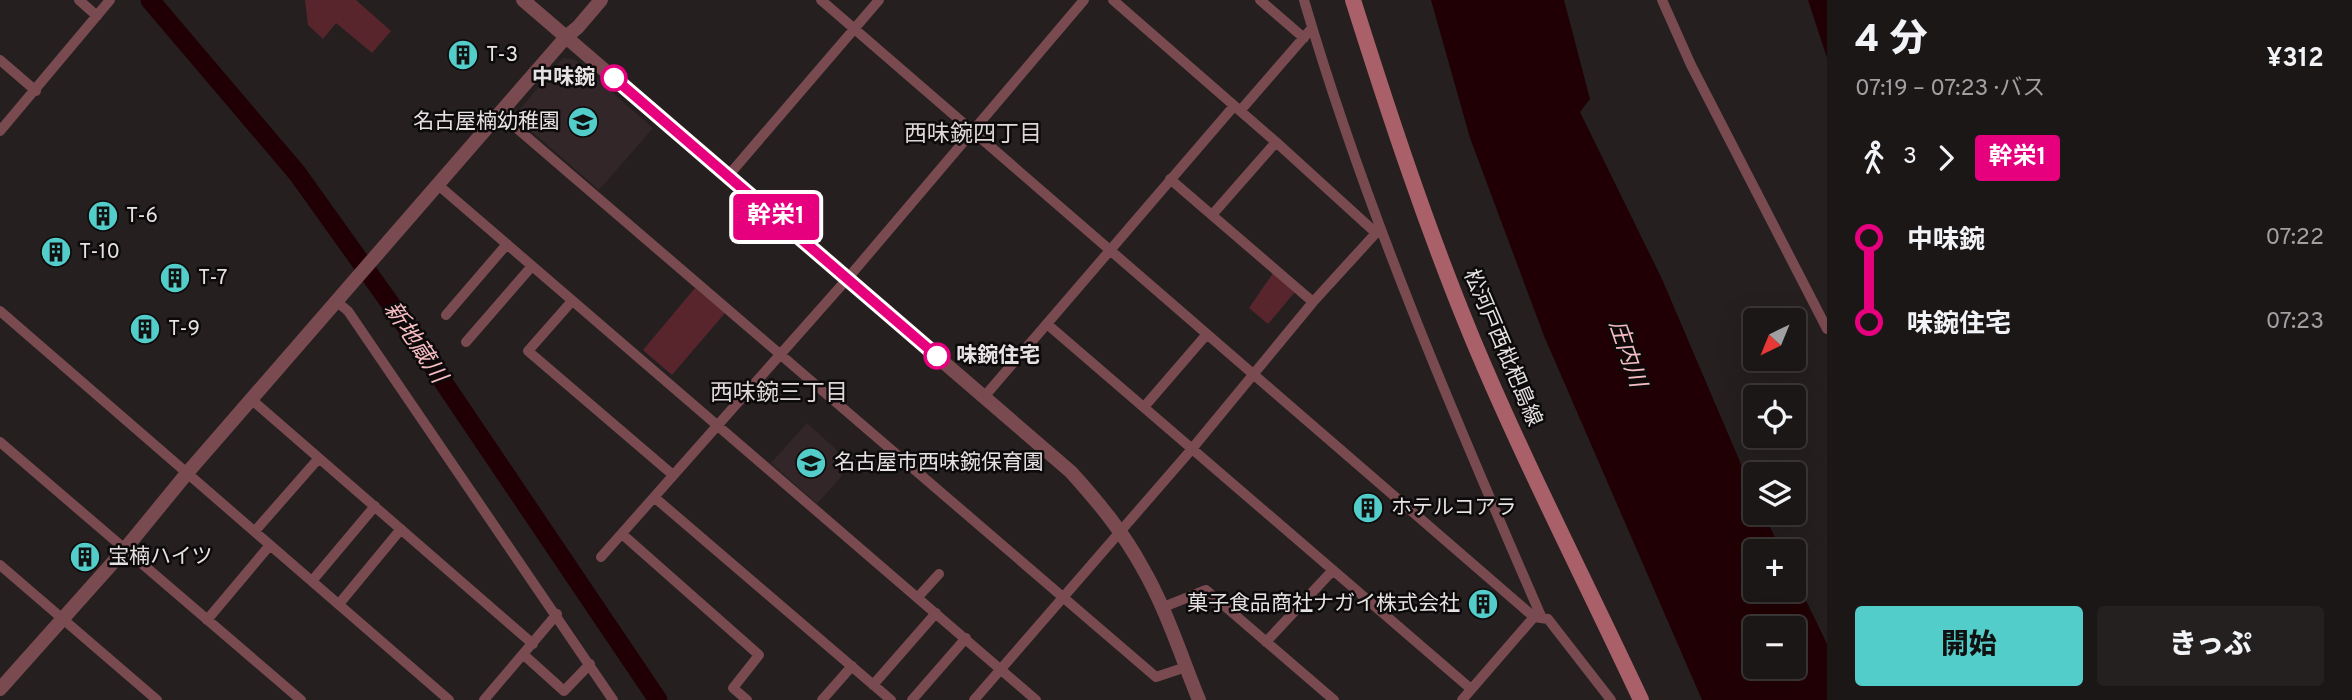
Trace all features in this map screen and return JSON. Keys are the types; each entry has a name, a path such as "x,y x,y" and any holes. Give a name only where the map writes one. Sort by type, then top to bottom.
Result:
{"main road":[{"name":"松河戸西枇杷島線","path":"1353,0 1412,179 1473,339 1538,484 1641,700"}],"street":[{"path":"79,0 97,16"},
{"path":"0,131 110,0"},
{"path":"523,0 1071,472 1120,531 1141,565 1199,700"},
{"path":"7,699 0,691 62,618 125,549 188,471 437,184 601,0"},
{"path":"821,0 1252,374 1537,616 1548,619 1611,700"},
{"path":"728,176 879,0"},
{"path":"601,557 974,133 1084,0"},
{"path":"1113,0 1378,231"},
{"path":"1260,0 1304,38"},
{"path":"1304,0 1378,231 1537,616"},
{"path":"1662,0 1691,65 1827,329"},
{"path":"984,397 1170,179 1312,28"},
{"path":"0,60 36,90"},
{"path":"499,113 1156,677 1186,667"},
{"path":"1212,215 1276,142"},
{"path":"1170,179 1313,302"},
{"path":"437,184 1036,700"},
{"path":"974,700 1192,450 1313,302 1378,231"},
{"path":"446,315 507,244"},
{"path":"466,342 532,266"},
{"path":"572,301 527,351 673,475"},
{"path":"337,302 348,311 613,700"},
{"path":"0,311 188,471 449,700"},
{"path":"1047,324 1471,689"},
{"path":"1144,407 1207,334"},
{"path":"252,400 533,644"},
{"path":"0,442 301,700"},
{"path":"255,531 319,458"},
{"path":"654,497 891,700"},
{"path":"312,581 375,506"},
{"path":"338,604 401,529"},
{"path":"622,534 759,655 733,688 747,700"},
{"path":"207,620 270,545"},
{"path":"0,565 157,700"},
{"path":"1266,642 1333,570"},
{"path":"918,597 939,574"},
{"path":"1161,608 1206,590 1334,700"},
{"path":"873,685 936,613"},
{"path":"484,700 556,614"},
{"path":"1462,700 1537,616"},
{"path":"912,700 966,638"},
{"path":"524,655 564,691 590,664"},
{"path":"822,700 852,666"}],"shaded area":[{"path":"305,0 356,0 391,31 372,53 336,23 323,39 308,25"},
{"name":"名古屋楠幼稚園","path":"563,58 574,59 653,128 599,190 514,116"},
{"path":"1273,273 1295,292 1268,324 1249,308"},
{"path":"695,288 725,313 672,375 643,350"},
{"name":"名古屋市西味鋺保育園","path":"807,423 852,464 817,504 771,463"}],"water":[{"name":"庄内川","path":"1431,0 1564,0 1590,99 1580,112 1662,279 1743,469 1743,525 1769,525 1776,539 1743,539 1743,602 1806,601 1827,644 1827,700 1702,700 1544,336 1470,138"},
{"path":"1808,0 1827,0 1827,58"}],"waterway":[{"name":"新地蔵川","path":"150,0 297,173 390,303 658,700"}],"bus line":[{"name":"幹栄1","path":"614,78 937,356"}],"place":[{"name":"T-3","path":"463,55"},
{"name":"中味鋺","path":"614,78"},
{"name":"名古屋楠幼稚園","path":"583,122"},
{"name":"T-6","path":"103,216"},
{"name":"T-10","path":"56,252"},
{"name":"T-7","path":"175,278"},
{"name":"T-9","path":"145,329"},
{"name":"味鋺住宅","path":"937,356"},
{"name":"名古屋市西味鋺保育園","path":"811,463"},
{"name":"ホテルコアラ","path":"1368,508"},
{"name":"宝楠ハイツ","path":"85,557"},
{"name":"菓子食品商社ナガイ株式会社","path":"1483,604"}],"district":[{"name":"西味鋺四丁目","path":"973,135"},
{"name":"西味鋺三丁目","path":"779,394"}]}
